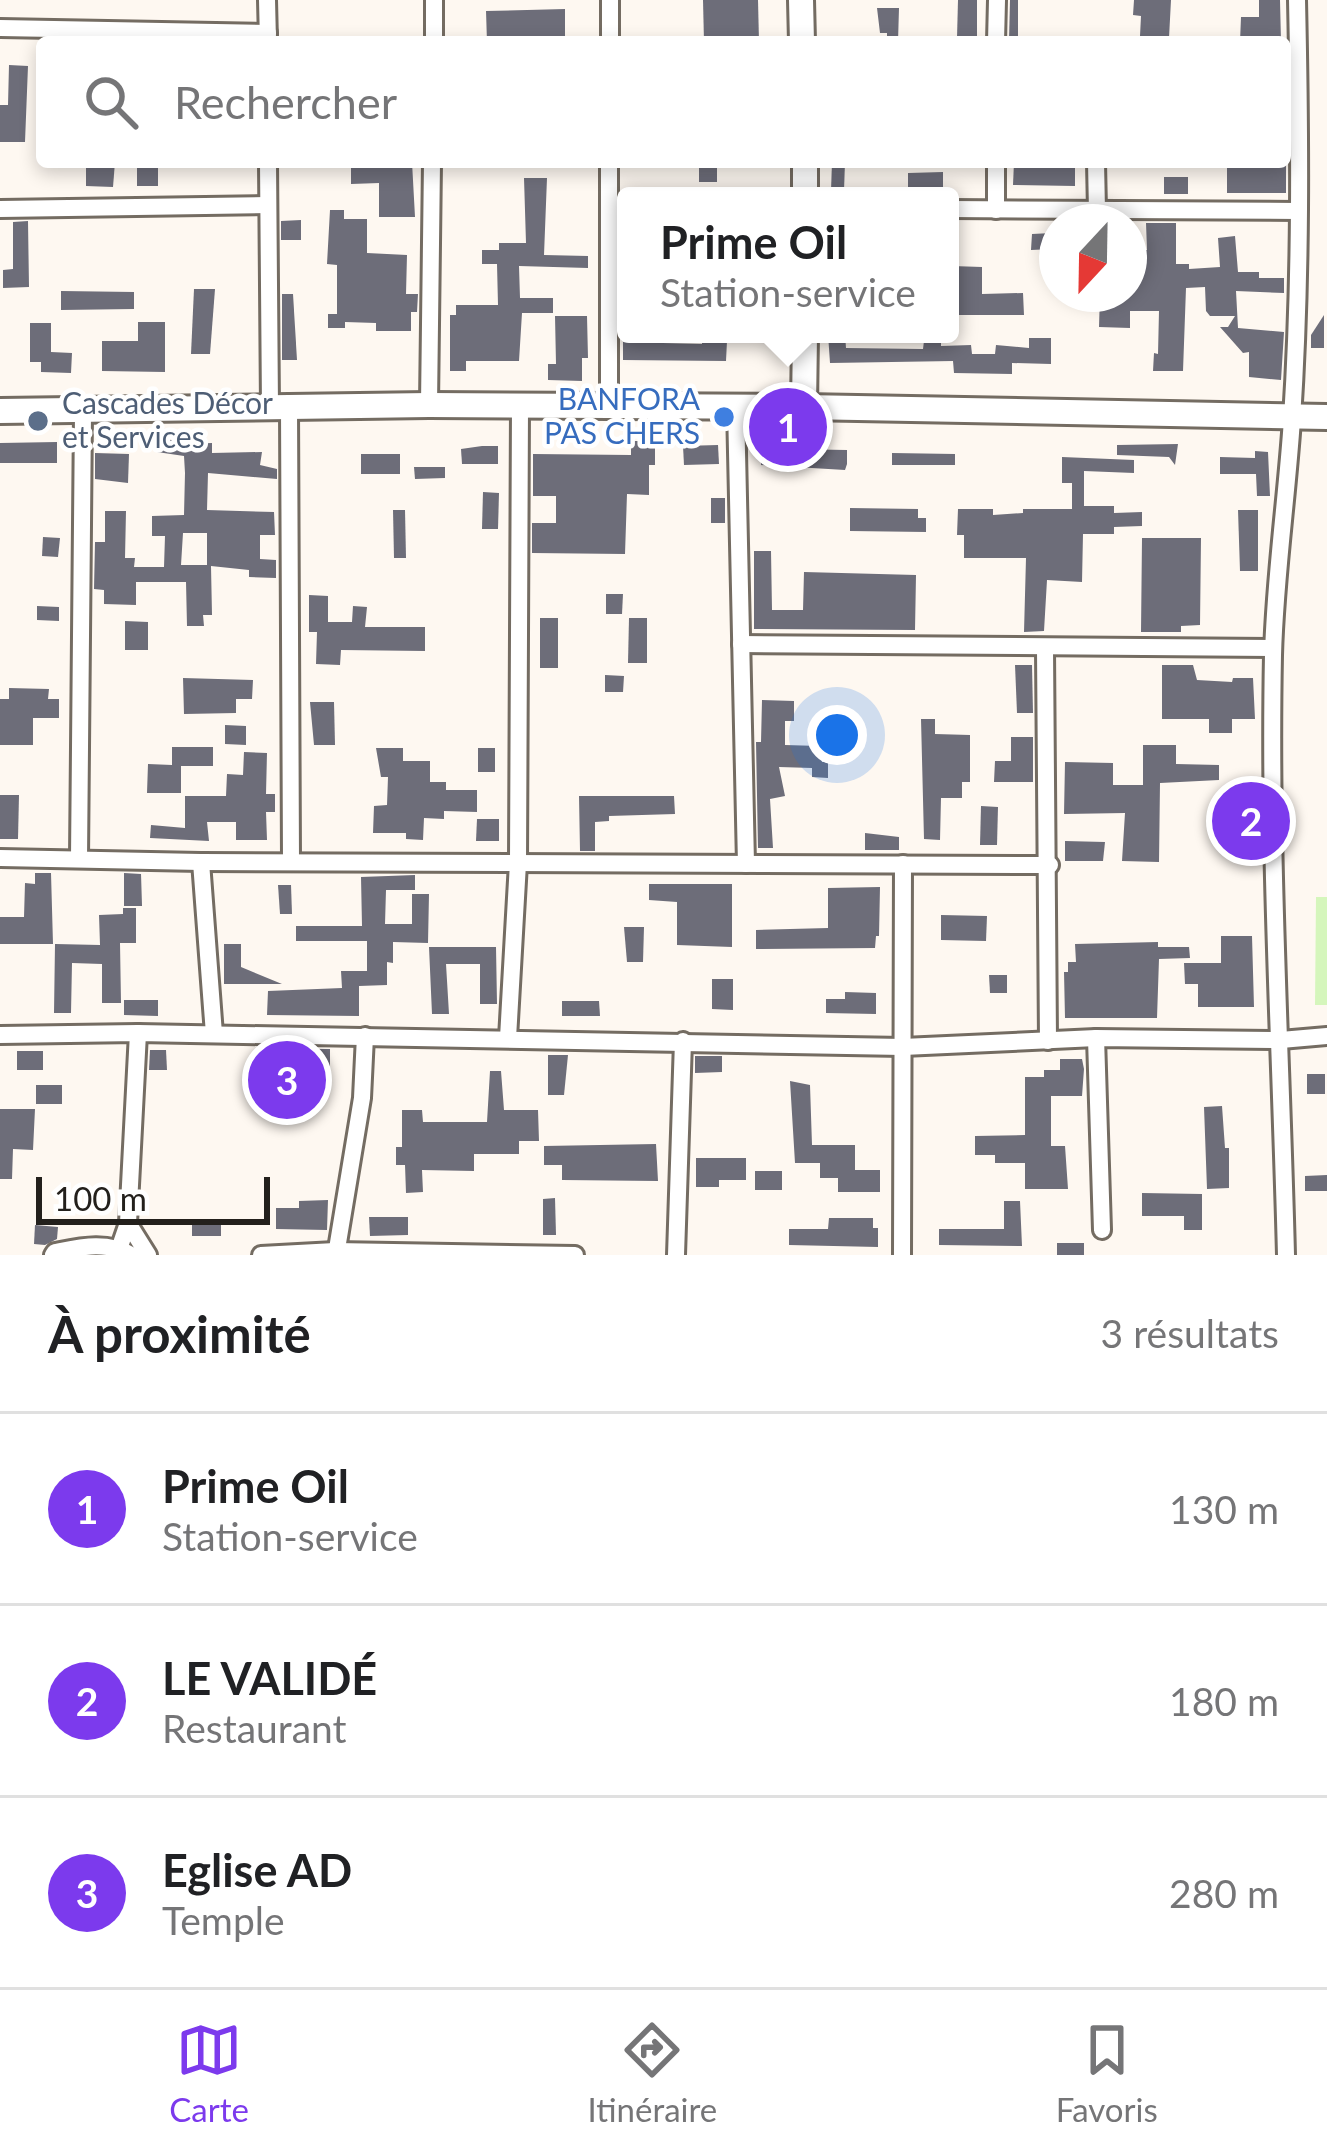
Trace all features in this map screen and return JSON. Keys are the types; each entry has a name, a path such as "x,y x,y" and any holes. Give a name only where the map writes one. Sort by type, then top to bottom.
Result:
{"main road":[{"path":"801,0 802,36"},
{"path":"804,406 805,343"},
{"path":"0,412 429,405 804,406 1327,417"}],"street":[{"path":"267,0 268,36"},
{"path":"434,0 434,36"},
{"path":"610,0 610,36"},
{"path":"996,36 997,0"},
{"path":"1286,1255 1271,850 1273,648 1292,416 1298,211 1292,74 1297,0"},
{"path":"0,28 214,36"},
{"path":"268,168 291,860"},
{"path":"429,405 432,168"},
{"path":"609,406 610,168"},
{"path":"996,168 996,210"},
{"path":"1096,168 1097,204"},
{"path":"0,209 268,205"},
{"path":"959,209 1039,210"},
{"path":"1147,211 1298,211"},
{"path":"508,1038 518,863 520,406"},
{"path":"736,406 746,864"},
{"path":"79,859 83,413"},
{"path":"742,644 1045,650 1273,648"},
{"path":"1045,650 1048,1041"},
{"path":"0,858 1049,865"},
{"path":"201,862 214,1034"},
{"path":"902,1255 903,864"},
{"path":"0,1036 138,1033 903,1047 1096,1038 1281,1040 1327,1036"},
{"path":"53,1255 89,1246 122,1252 128,1223 138,1033"},
{"path":"336,1253 362,1098 365,1036"},
{"path":"1096,1038 1102,1230"},
{"path":"676,1255 683,1041"},
{"path":"128,1223 148,1255"},
{"path":"261,1255 575,1255"}],"green space":[{"path":"1316,897 1327,897 1327,1005 1315,1005"}],"building":[{"path":"703,0 758,0 759,36 704,36"},
{"path":"958,0 977,0 977,36 957,36"},
{"path":"1010,0 1018,0 1018,36 1009,36"},
{"path":"1134,0 1171,0 1169,36 1140,36 1141,16 1133,15"},
{"path":"1259,0 1280,0 1281,36 1240,36 1241,17 1259,17"},
{"path":"877,8 899,8 898,36 880,33"},
{"path":"565,9 565,36 487,36 486,11"},
{"path":"9,65 28,66 25,142 0,142 0,105 8,105"},
{"path":"86,168 115,168 113,187 86,186"},
{"path":"137,168 158,168 158,186 137,186"},
{"path":"351,168 412,168 415,217 379,217 379,183 351,184"},
{"path":"699,168 717,168 717,182 699,182"},
{"path":"832,168 845,168 844,187 831,187"},
{"path":"1014,168 1075,168 1075,186 1013,185"},
{"path":"1227,168 1286,168 1286,193 1227,193"},
{"path":"943,172 943,187 908,187 908,173"},
{"path":"1164,177 1188,177 1188,194 1164,194"},
{"path":"524,178 547,178 544,255 588,256 588,268 519,266 520,298 553,298 553,313 522,313 519,361 466,361 466,371 450,371 450,315 456,315 456,305 498,305 497,264 482,264 482,250 499,250 499,243 526,243"},
{"path":"330,210 344,210 344,219 367,219 367,253 407,255 406,294 418,294 411,331 376,331 376,323 345,322 345,328 328,328 328,314 337,314 337,265 327,264"},
{"path":"301,220 301,240 281,240 281,221"},
{"path":"28,221 29,287 3,288 3,270 13,269 13,222"},
{"path":"1147,223 1176,223 1176,264 1189,264 1189,269 1220,267 1218,238 1235,236 1238,272 1284,278 1284,293 1236,291 1238,328 1284,332 1281,380 1249,377 1249,352 1243,353 1220,327 1228,327 1235,316 1210,316 1205,287 1186,288 1183,371 1153,371 1159,311 1147,311"},
{"path":"1032,234 1039,234 1039,250 1031,250"},
{"path":"959,266 982,267 982,294 1023,293 1024,315 959,315"},
{"path":"194,289 215,289 210,354 191,354"},
{"path":"61,291 134,292 134,309 61,310"},
{"path":"282,294 293,294 297,360 282,360"},
{"path":"1099,312 1130,312 1130,328 1099,327"},
{"path":"1324,315 1324,348 1311,348 1311,335"},
{"path":"555,316 587,316 588,358 582,358 582,381 548,380 548,364 556,364"},
{"path":"138,322 165,322 165,372 102,371 102,341 138,341"},
{"path":"30,323 51,323 51,352 72,353 71,373 41,372 41,362 30,362"},
{"path":"1029,338 1051,338 1051,364 1012,363 1012,374 954,373 953,361 830,363 829,343 846,343 846,348 923,349 924,343 941,343 971,345 972,354 995,354 996,345 1029,348"},
{"path":"623,343 727,343 726,361 623,360"},
{"path":"164,439 179,444 212,443 212,453 262,452 260,465 277,469 277,479 208,473 207,510 274,512 275,535 260,535 260,559 276,560 276,578 249,577 249,570 211,566 212,615 203,615 204,626 187,626 186,582 136,582 136,605 104,604 104,590 94,589 95,542 105,542 105,511 126,511 125,558 135,558 134,567 164,567 165,536 152,536 152,516 184,515 184,456 157,452","holes":["183,533 207,533 207,565 181,565"]},
{"path":"631,441 655,441 655,465 649,465 649,495 627,494 625,554 532,553 532,523 556,523 556,496 533,496 533,454 631,455"},
{"path":"57,442 57,463 0,463 0,443"},
{"path":"1178,444 1175,465 1169,457 1117,455 1117,445"},
{"path":"718,445 719,464 684,465 683,446"},
{"path":"498,446 498,464 462,464 461,449"},
{"path":"847,450 847,464 845,470 761,465 761,451"},
{"path":"1255,451 1268,452 1270,496 1257,496 1256,474 1220,474 1220,457 1255,458"},
{"path":"95,453 129,454 128,483 95,479"},
{"path":"892,453 955,454 955,465 892,465"},
{"path":"361,454 400,454 400,474 361,474"},
{"path":"1062,457 1134,460 1134,473 1084,471 1084,506 1114,506 1114,513 1142,512 1142,526 1114,527 1114,534 1083,534 1082,582 1047,580 1044,631 1024,632 1026,558 964,558 964,535 957,535 958,509 993,509 993,515 1023,513 1023,509 1072,509 1072,483 1062,483"},
{"path":"414,467 445,467 445,478 415,479"},
{"path":"483,492 499,493 498,529 482,529"},
{"path":"711,498 725,498 725,523 711,523"},
{"path":"850,508 918,509 918,518 926,518 926,532 850,531"},
{"path":"393,510 405,510 406,558 394,558"},
{"path":"1238,510 1258,510 1258,571 1240,571"},
{"path":"43,537 60,538 58,557 42,556"},
{"path":"1142,538 1201,538 1200,625 1181,626 1181,632 1141,632"},
{"path":"754,551 771,551 772,610 803,610 804,572 916,575 915,630 754,629"},
{"path":"606,594 623,594 622,614 606,614"},
{"path":"309,595 328,596 328,622 352,622 353,606 367,607 365,627 425,627 425,651 341,650 340,665 316,664 317,632 309,632"},
{"path":"37,606 59,607 59,621 37,620"},
{"path":"540,618 558,618 558,668 540,668"},
{"path":"629,618 647,618 647,663 628,663"},
{"path":"125,621 148,622 148,650 125,650"},
{"path":"1015,665 1032,665 1033,713 1017,713"},
{"path":"1162,665 1193,665 1197,680 1253,678 1255,719 1232,719 1232,733 1209,733 1209,719 1162,719"},
{"path":"605,675 624,676 623,692 605,692"},
{"path":"183,678 253,680 252,699 236,699 236,713 184,714"},
{"path":"9,688 49,689 48,699 59,699 59,718 33,718 33,745 0,745 0,699 9,699"},
{"path":"762,700 794,701 794,721 785,721 785,745 819,746 822,762 828,762 828,778 812,777 812,768 779,767 785,796 770,799 773,848 758,848 756,742 761,742"},
{"path":"310,702 334,702 335,745 314,745"},
{"path":"921,719 935,719 935,734 970,735 970,782 962,782 962,798 941,798 940,840 924,839"},
{"path":"225,725 246,726 246,745 225,744"},
{"path":"1011,737 1033,737 1033,782 994,782 995,761 1011,761"},
{"path":"1143,745 1176,745 1176,764 1219,765 1219,780 1160,783 1159,862 1122,861 1125,813 1064,814 1065,762 1113,763 1113,785 1143,785"},
{"path":"172,747 213,747 213,766 181,766 181,793 147,793 148,764 172,765"},
{"path":"376,748 403,748 403,761 430,761 430,782 446,782 446,790 477,790 477,812 444,811 444,819 424,818 423,840 406,839 406,833 373,833 374,806 387,805 388,777 381,777"},
{"path":"478,748 495,748 495,772 478,772"},
{"path":"244,752 267,753 266,794 275,794 275,812 266,812 267,840 236,840 236,822 207,822 209,841 150,838 151,825 185,828 185,796 226,796 227,774 243,775"},
{"path":"0,795 19,795 18,839 0,839"},
{"path":"579,796 674,796 675,814 609,816 609,821 595,822 595,851 580,851"},
{"path":"981,806 998,807 997,845 980,845"},
{"path":"477,819 499,819 499,841 476,841"},
{"path":"865,833 899,837 899,850 865,850"},
{"path":"1065,841 1105,842 1103,861 1065,861"},
{"path":"35,873 51,873 53,944 0,944 0,917 24,917 25,883 35,884"},
{"path":"124,873 141,874 142,906 124,906"},
{"path":"415,875 415,890 386,890 385,924 412,924 412,894 429,894 428,943 393,942 387,985 359,986 359,1016 267,1015 268,991 342,988 341,971 367,971 367,941 296,941 296,926 362,926 361,877"},
{"path":"649,884 732,884 732,947 677,945 677,902 649,900"},
{"path":"278,885 291,885 292,914 280,914"},
{"path":"880,887 875,948 756,949 756,930 828,928 828,888"},
{"path":"123,908 136,908 136,943 120,943 121,1003 102,1003 102,964 72,963 71,1013 54,1013 55,944 100,945 99,915 123,914"},
{"path":"941,915 987,916 986,941 941,940"},
{"path":"624,927 644,927 643,962 627,962"},
{"path":"1221,936 1252,936 1254,1007 1198,1007 1198,984 1185,984 1184,963 1221,963"},
{"path":"1158,942 1158,947 1189,947 1190,958 1159,959 1157,1018 1065,1018 1064,972 1068,972 1068,962 1076,962 1075,944"},
{"path":"224,944 241,944 241,967 282,984 224,984"},
{"path":"429,947 496,947 497,1004 480,1004 480,964 446,964 449,1014 432,1014"},
{"path":"989,975 1007,975 1007,993 990,993"},
{"path":"712,979 733,979 733,1010 712,1009"},
{"path":"845,992 876,993 876,1014 826,1013 826,999 845,999"},
{"path":"124,1000 158,1000 158,1016 124,1015"},
{"path":"562,1001 599,1001 600,1016 562,1016"},
{"path":"306,1049 330,1049 330,1072 306,1072"},
{"path":"150,1050 166,1050 167,1070 149,1070"},
{"path":"17,1051 43,1051 43,1070 17,1070"},
{"path":"548,1055 568,1055 564,1095 548,1095"},
{"path":"695,1056 722,1056 722,1072 695,1073"},
{"path":"1060,1059 1082,1059 1084,1069 1082,1096 1051,1096 1051,1146 1065,1146 1068,1189 1025,1189 1025,1163 995,1163 995,1155 975,1155 975,1136 1025,1135 1025,1077 1044,1077 1044,1070 1060,1070"},
{"path":"271,1065 303,1065 303,1089 252,1090 251,1071 271,1071"},
{"path":"490,1071 501,1071 504,1110 538,1110 539,1141 519,1141 519,1154 474,1154 474,1171 422,1170 423,1192 406,1193 405,1165 396,1165 396,1147 402,1147 402,1110 422,1110 423,1122 487,1122"},
{"path":"1307,1074 1325,1074 1325,1094 1307,1094"},
{"path":"790,1081 810,1085 812,1145 855,1145 855,1170 880,1170 880,1192 838,1192 838,1178 820,1178 820,1163 795,1163"},
{"path":"36,1085 62,1085 62,1104 36,1104"},
{"path":"1222,1106 1229,1188 1207,1189 1204,1107"},
{"path":"0,1109 35,1109 33,1150 13,1149 12,1179 0,1179"},
{"path":"656,1144 658,1181 562,1180 562,1165 544,1165 544,1146"},
{"path":"696,1158 746,1158 746,1180 719,1180 719,1187 696,1187"},
{"path":"755,1171 782,1171 782,1190 755,1190"},
{"path":"1327,1175 1327,1191 1305,1191 1305,1176"},
{"path":"1142,1193 1202,1194 1202,1230 1184,1230 1184,1216 1142,1216"},
{"path":"555,1198 556,1235 543,1235 543,1199"},
{"path":"328,1200 327,1230 276,1229 276,1208"},
{"path":"1004,1201 1020,1201 1022,1246 939,1245 939,1229 1004,1229"},
{"path":"369,1217 408,1217 408,1235 370,1236"},
{"path":"829,1218 873,1218 878,1247 789,1245 789,1229 828,1229"},
{"path":"221,1222 221,1236 192,1236 192,1223"},
{"path":"35,1225 58,1227 57,1239 34,1244"},
{"path":"1057,1243 1084,1243 1084,1255 1057,1255"}],"place":[{"name":"BANFORA PAS CHERS","path":"724,417"},
{"name":"Cascades Décor et Services","path":"38,421"},
{"name":"Prime Oil","path":"788,427"},
{"name":"LE VALIDÉ","path":"1251,821"},
{"name":"Eglise AD","path":"287,1080"}]}
